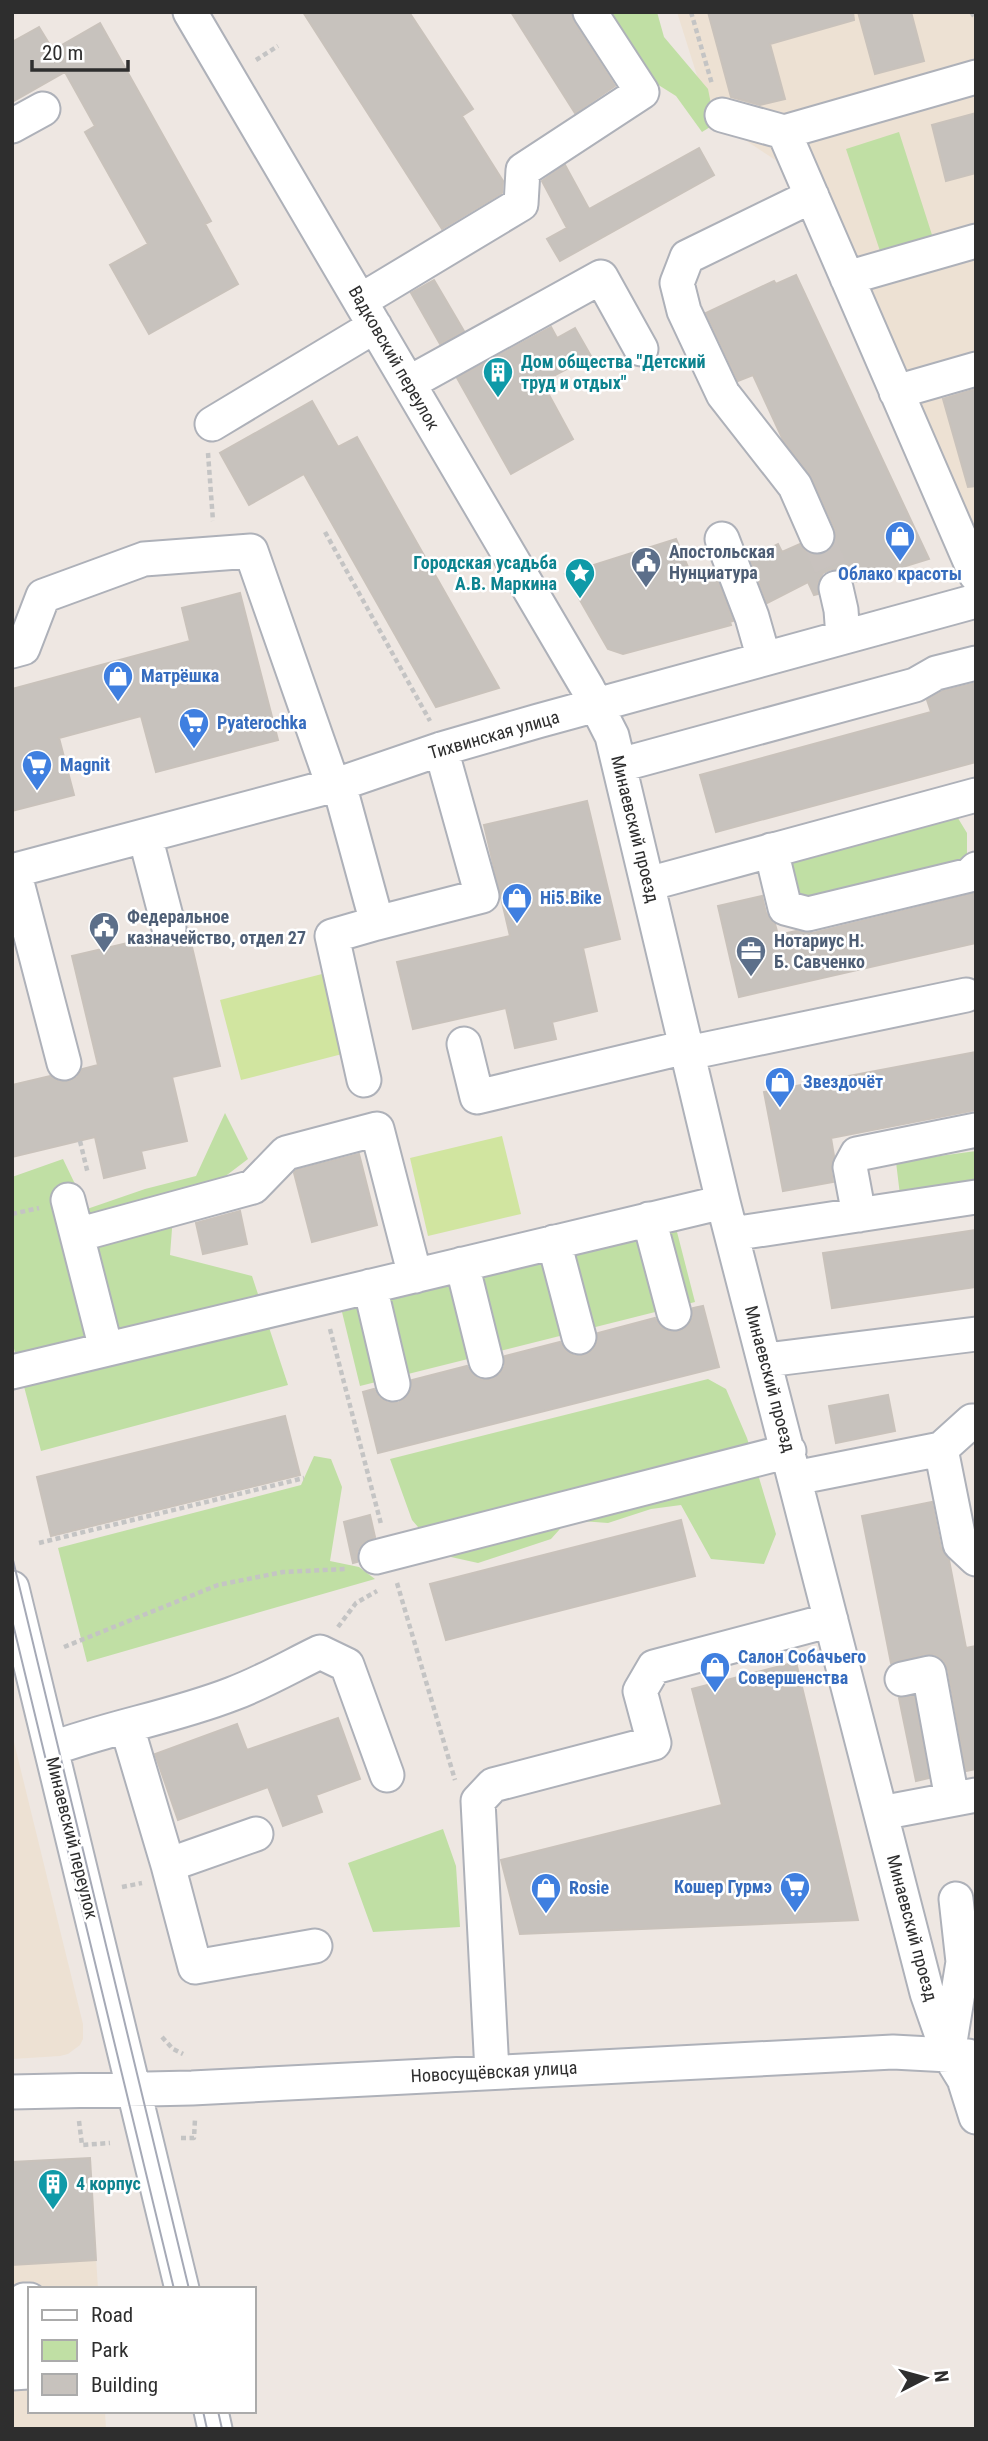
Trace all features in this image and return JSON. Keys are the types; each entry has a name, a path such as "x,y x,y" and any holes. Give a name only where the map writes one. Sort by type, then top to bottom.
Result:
{"street":[{"name":"Вадковский переулок","path":"190,12 596,705"},
{"path":"212,424 521,204 523,170 642,92 590,12"},
{"path":"722,115 784,132 976,77"},
{"path":"12,126 43,109"},
{"path":"784,132 976,575"},
{"path":"812,196 687,257 677,283 684,311 723,394 795,486 817,536"},
{"path":"847,278 976,241"},
{"path":"409,383 601,277 641,349"},
{"path":"896,392 976,369"},
{"path":"722,540 752,617 764,659"},
{"path":"12,651 23,648 43,596 144,559 251,551 336,784 377,923"},
{"path":"836,588 843,637"},
{"name":"Тихвинская улица","path":"13,871 336,784 436,735 596,705 976,601"},
{"path":"620,765 915,685 936,673 976,663"},
{"name":"Минаевский проезд","path":"596,705 612,736 620,765 723,1202 766,1360 927,1993 962,2055 964,2079 976,2117"},
{"path":"364,1080 332,936 482,896 436,735"},
{"path":"648,884 771,850 974,804"},
{"path":"145,836 169,928"},
{"path":"771,850 785,908 808,914 970,875 976,869"},
{"path":"13,871 64,1063"},
{"path":"464,1044 477,1097 687,1050 966,995"},
{"path":"77,1235 253,1187 286,1153 377,1129 415,1276"},
{"path":"859,1214 850,1167 857,1154 976,1130"},
{"path":"732,1234 976,1197"},
{"path":"68,1200 106,1349"},
{"path":"12,1372 723,1202"},
{"path":"649,1219 674,1313"},
{"path":"554,1242 579,1337"},
{"path":"462,1264 486,1361"},
{"path":"369,1286 393,1384"},
{"path":"766,1360 976,1334"},
{"path":"375,1569 792,1465 941,1449 976,1421"},
{"path":"941,1449 960,1544 976,1559"},
{"name":"Минаевский переулок","path":"12,1588 182,2287"},
{"path":"492,2072 478,1801 493,1786 654,1743 640,1691 654,1667 831,1619"},
{"path":"51,1749 85,1736 127,1727 234,1694 320,1652 347,1665 387,1775"},
{"path":"881,1813 964,1797 929,1673 902,1679"},
{"path":"127,1727 195,1967 315,1945"},
{"path":"168,1865 257,1834"},
{"path":"904,1903 966,1897 969,1962 962,2055"},
{"name":"Новосущёвская улица","path":"12,2092 192,2088 893,2052 962,2055"},
{"path":"22,2300 28,2362"}],"path":[{"path":"691,12 722,115"},
{"path":"971,12 976,19"},
{"path":"255,60 278,46"},
{"path":"212,424 206,431 216,554"},
{"path":"325,532 436,735"},
{"path":"39,1543 304,1479"},
{"path":"64,1647 218,1585 283,1573 375,1569"},
{"path":"320,1652 355,1603 375,1569"},
{"path":"162,2037 173,2049 188,2055 189,2062"},
{"path":"181,2138 194,2138 195,2116"},
{"path":"79,2120 82,2145 110,2143"}],"shaded area":[{"path":"677,12 976,12 976,549 783,165 710,117"},
{"path":"12,1734 83,2024 83,2039 80,2045 68,2054 60,2056 12,2059"},
{"path":"90,2158 98,2287 28,2287 28,2413 105,2413 106,2429 12,2429 12,2162"}],"green space":[{"path":"605,12 657,12 664,37 708,89 715,124 702,132 676,96 641,74"},
{"path":"899,132 933,238 881,254 846,149"},
{"path":"953,810 967,833 967,859 802,902 786,878 787,853"},
{"path":"330,972 350,1052 241,1080 220,1000"},
{"path":"225,1113 248,1159 173,1216 170,1255 252,1276 288,1385 41,1451 12,1341 12,1177 63,1159 87,1209 145,1189 196,1176"},
{"path":"502,1136 521,1214 428,1236 410,1158"},
{"path":"976,1151 976,1185 900,1195 896,1162"},
{"path":"676,1228 695,1302 360,1386 342,1312"},
{"path":"708,1379 726,1389 747,1438 776,1534 764,1564 711,1559 681,1505 651,1509 608,1523 568,1520 551,1539 478,1563 442,1555 412,1520 390,1459"},
{"path":"314,1456 331,1459 342,1487 330,1561 359,1567 375,1579 87,1662 58,1548 301,1485"},
{"path":"443,1829 456,1866 460,1927 373,1932 348,1863"}],"building":[{"path":"303,12 409,12 473,109 462,116 503,181 502,193 442,229"},
{"path":"511,12 571,12 574,22 615,86 575,113"},
{"path":"708,12 853,12 854,20 770,44 785,99 760,105 731,97"},
{"path":"858,12 911,12 924,61 875,74"},
{"path":"100,23 211,221 205,224 238,284 149,334 110,265 148,244 85,132 95,126 65,72 12,102 12,42 39,27 53,50"},
{"path":"976,113 976,173 946,181 932,125"},
{"path":"699,148 714,175 560,261 547,239 567,228 542,181 565,165 589,209"},
{"path":"796,275 929,559 854,582 850,574 831,569 823,573 818,582 818,594 814,595 808,582 767,603 750,558 778,544 782,552 800,544 806,552 824,554 833,547 835,529 812,478 783,440 753,375 738,381 706,313 774,281 776,284"},
{"path":"434,280 464,331 440,344 411,293"},
{"name":"Дом общества \"Детский труд и отдых\"","path":"551,327 557,338 575,328 591,356 542,382 573,439 511,474 457,378"},
{"path":"976,389 976,486 968,487 943,399"},
{"path":"312,401 338,447 357,437 499,688 436,707 304,474 249,505 220,453"},
{"name":"Апостольская Нунциатура","path":"676,539 693,579 715,573 733,621 730,622 731,625 623,654 608,649 565,574"},
{"path":"240,593 278,740 156,772 141,716 59,738 74,795 12,811 12,689 190,641 182,608"},
{"path":"976,683 976,762 716,832 700,775 931,712 927,700 943,691"},
{"path":"587,801 620,939 583,948 597,1011 552,1022 556,1039 515,1048 506,1008 413,1029 397,962 510,936 484,825"},
{"path":"976,893 976,943 739,997 718,906 762,896 766,913 775,924 778,935 796,931 813,933"},
{"path":"188,930 220,1066 172,1077 187,1141 141,1151 145,1168 104,1178 95,1137 12,1157 12,1085 50,1076 58,1081 68,1082 77,1077 82,1069 98,1065 72,956 153,937 163,946 173,947 183,941"},
{"path":"976,1052 976,1110 831,1138 834,1156 831,1170 833,1182 783,1191 764,1092"},
{"path":"359,1154 377,1225 312,1242 294,1173 296,1170"},
{"path":"240,1211 247,1244 203,1254 196,1223"},
{"path":"976,1230 976,1287 832,1308 823,1253"},
{"path":"703,1306 719,1367 378,1453 363,1392 374,1389 379,1397 387,1402 398,1403 407,1397 412,1380 467,1366 473,1375 490,1380 500,1374 505,1366 505,1356 560,1342 566,1351 575,1356 583,1356 593,1350 598,1333 655,1318 661,1327 678,1332 688,1326 693,1317 693,1308"},
{"path":"888,1395 895,1431 836,1443 829,1406"},
{"path":"285,1416 300,1475 51,1536 37,1477"},
{"path":"932,1502 941,1548 949,1560 966,1648 976,1646 976,1769 966,1771 948,1670 944,1661 936,1655 926,1654 891,1663 862,1516"},
{"path":"370,1515 375,1537 362,1544 357,1552 357,1562 353,1563 344,1522"},
{"path":"681,1520 695,1576 446,1640 430,1584"},
{"path":"796,1662 858,1920 520,1934 501,1860 722,1805 692,1689"},
{"path":"914,1696 929,1778 916,1781 899,1698"},
{"path":"338,1718 360,1779 316,1795 322,1812 283,1826 268,1787 178,1820 155,1754 237,1724 247,1750"},
{"name":"4 корпус","path":"90,2158 96,2260 12,2265 12,2162"}],"tunnel":[{"path":"817,536 836,588"}],"tram line":[{"path":"12,1556 189,2287"},
{"path":"12,1620 174,2287"},
{"path":"203,2413 207,2429"},
{"path":"218,2413 222,2429"}],"place":[{"name":"Дом общества \"Детский труд и отдых\"","path":"498,399"},
{"name":"Облако красоты","path":"900,563"},
{"name":"Апостольская Нунциатура","path":"646,589"},
{"name":"Городская усадьба А.В. Маркина","path":"580,600"},
{"name":"Матрёшка","path":"118,703"},
{"name":"Pyaterochka","path":"194,750"},
{"name":"Magnit","path":"37,792"},
{"name":"Hi5.Bike","path":"517,925"},
{"name":"Федеральное казначейство, отдел 27","path":"104,954"},
{"name":"Нотариус Н. Б. Савченко","path":"751,978"},
{"name":"Звездочёт","path":"780,1109"},
{"name":"Салон Собачьего Совершенства","path":"715,1694"},
{"name":"Кошер Гурмэ","path":"795,1914"},
{"name":"Rosie","path":"546,1915"},
{"name":"4 корпус","path":"53,2211"}]}
